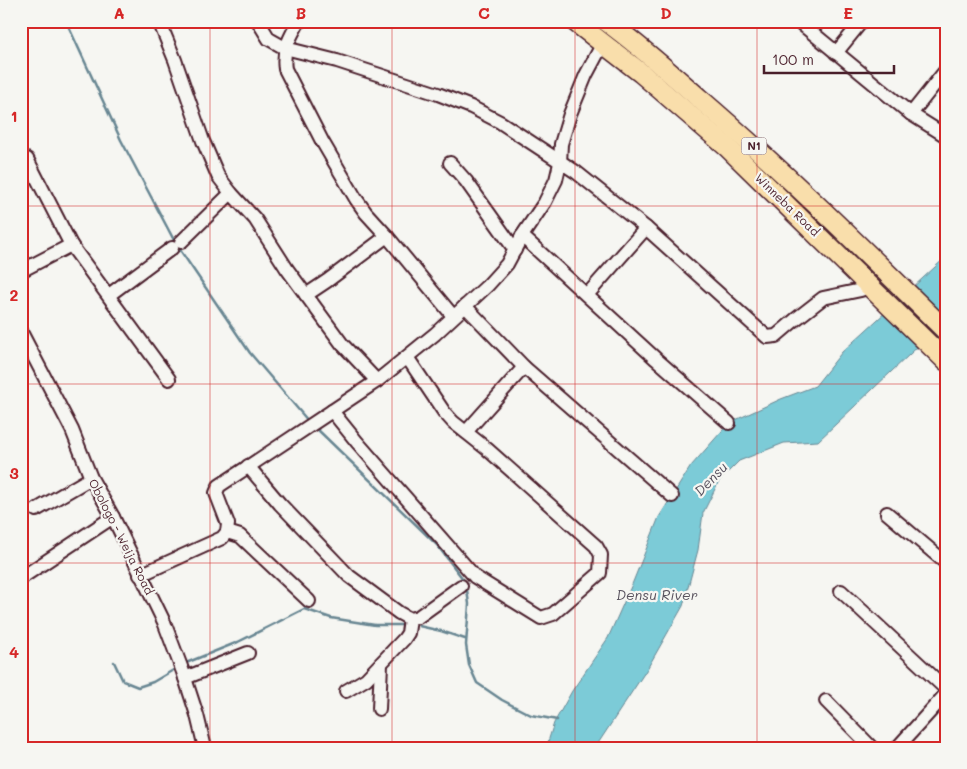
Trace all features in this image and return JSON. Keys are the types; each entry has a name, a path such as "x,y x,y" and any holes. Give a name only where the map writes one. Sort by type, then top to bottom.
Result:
{"highway":[{"name":"Winneba Road","path":"574,21 641,73 727,147 870,293 944,360"},
{"name":"Winneba Road","path":"606,21 642,49 738,131 946,331"}],"street":[{"path":"159,21 175,60 203,141 218,176 255,219 306,295 342,344 377,381"},
{"path":"258,21 269,39 285,48 337,61 438,94 471,107 500,122 576,172 646,228 767,337 776,336 823,298 870,293"},
{"path":"299,21 285,48 283,59 285,69 322,141 361,206 453,316"},
{"path":"798,21 911,114 946,136"},
{"path":"836,53 862,21"},
{"path":"140,575 222,538 227,532 228,524 216,493 219,486 377,381 465,306 507,264 522,236 545,202 556,180 560,163 561,144 570,114 586,75 603,43"},
{"path":"911,114 946,70"},
{"path":"26,159 71,245 170,379"},
{"path":"450,163 472,189 515,250"},
{"path":"109,295 177,245 231,193"},
{"path":"587,295 646,228"},
{"path":"306,295 387,236"},
{"path":"522,236 729,423"},
{"path":"21,271 71,245"},
{"path":"465,306 524,367 672,496"},
{"name":"Obologo - Weija Road","path":"21,332 72,430 91,478 113,517 164,622 197,715 206,748"},
{"path":"332,410 357,442 475,577 541,618 553,614 600,573 601,555 596,546 444,412 407,357"},
{"path":"466,432 524,367"},
{"path":"248,466 280,504 349,576 410,619 418,617 461,586"},
{"path":"36,510 91,478"},
{"path":"887,513 946,563"},
{"path":"21,578 113,517"},
{"path":"227,532 240,536 309,601"},
{"path":"841,591 946,689"},
{"path":"346,691 366,679 404,639 408,633 410,619"},
{"path":"184,678 248,653"},
{"path":"379,709 381,664"},
{"path":"897,748 946,694"},
{"path":"826,701 872,748"}],"water":[{"name":"Densu River","path":"946,257 946,320 818,441 784,443 739,461 719,481 703,513 698,550 683,606 647,669 595,748 546,748 554,723 572,691 608,638 659,517 691,466 729,423 815,386 842,352"}],"waterway":[{"path":"66,21 121,140 176,244 250,353 309,422"},
{"path":"315,427 437,545 466,583 469,604 466,645 469,665 477,683 502,700 531,715 557,720"},
{"path":"186,663 238,642 304,609 331,618 375,625 402,625"},
{"path":"419,626 465,639"},
{"path":"114,662 123,681 138,687 153,682 175,669"}],"water label":[{"name":"Densu","path":"711,479"}]}
